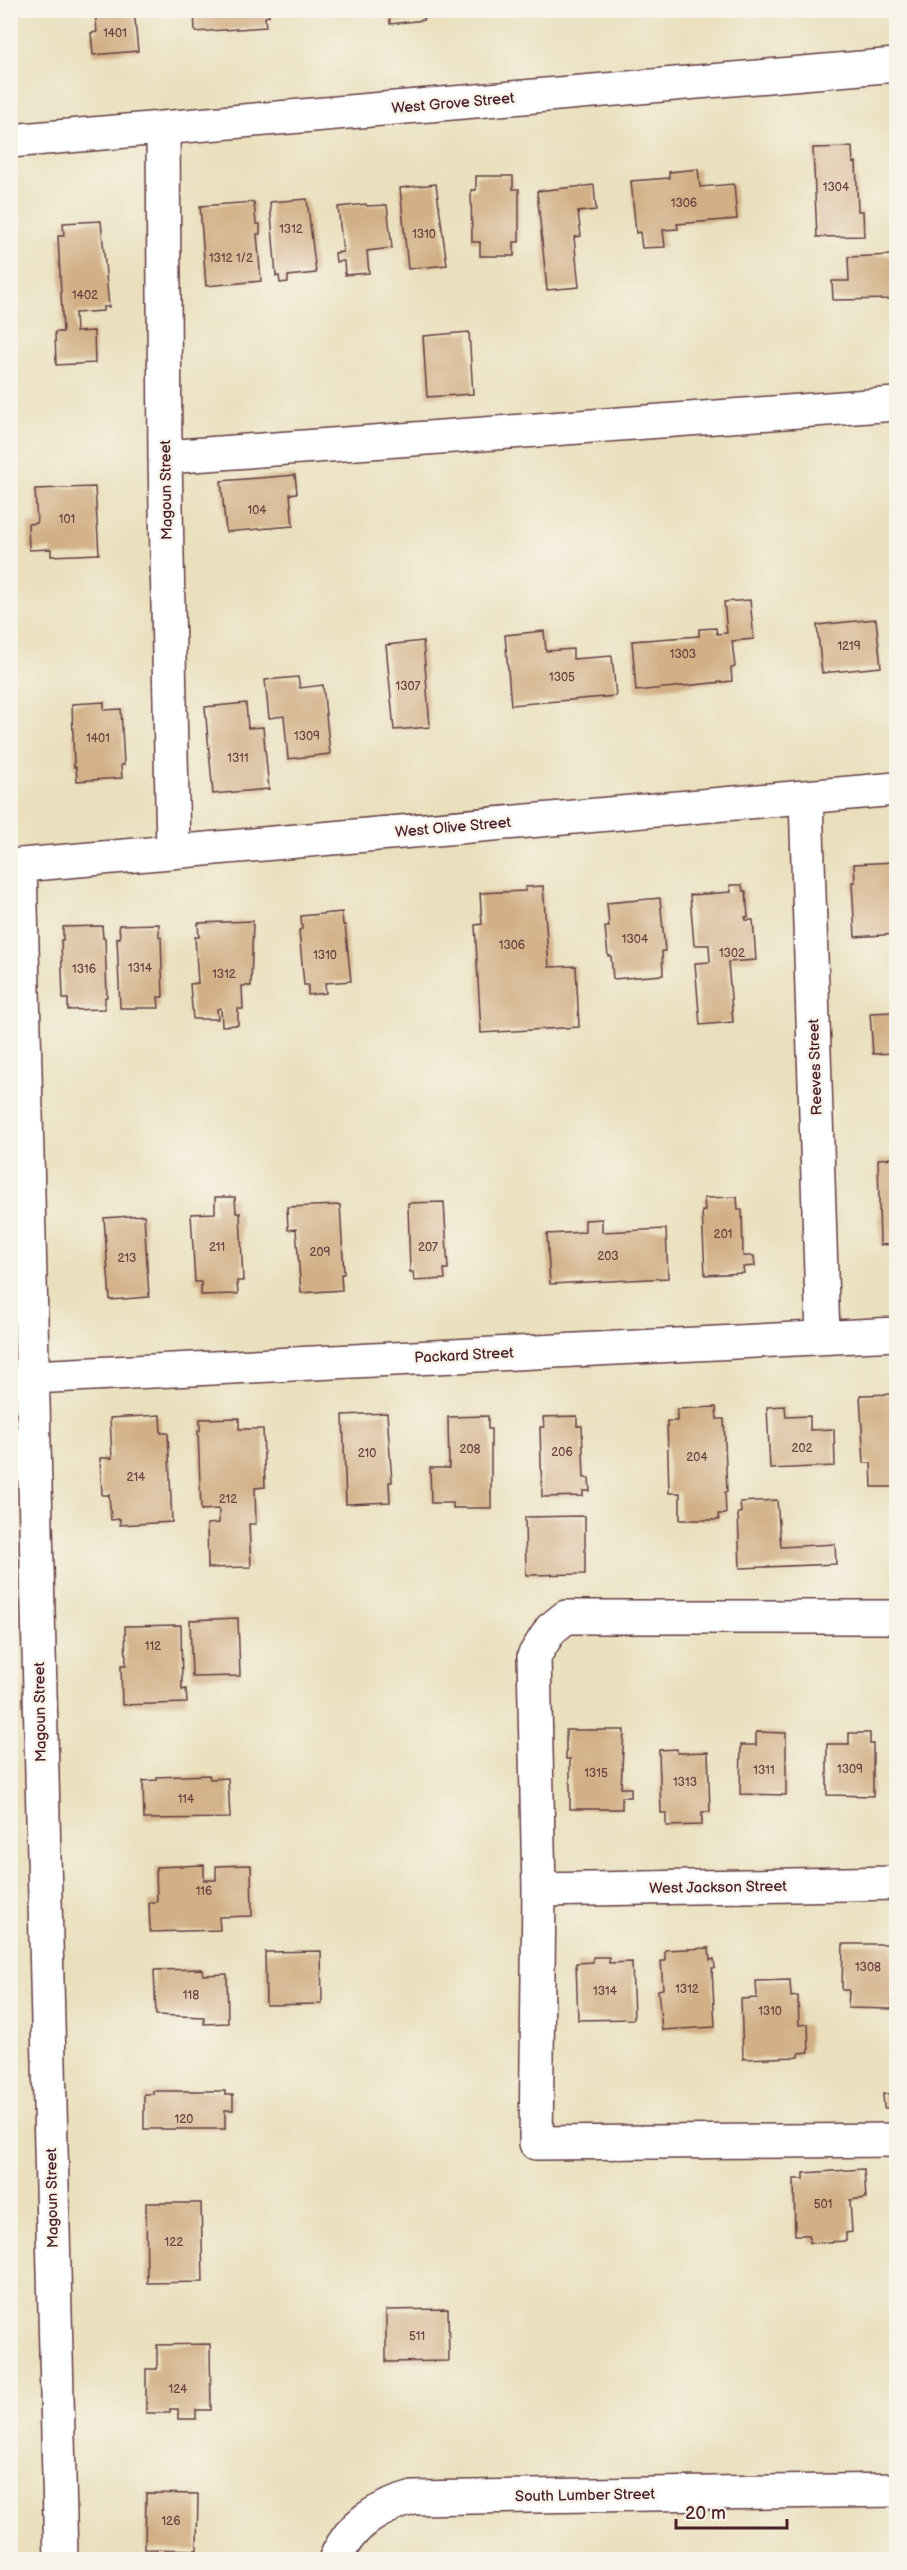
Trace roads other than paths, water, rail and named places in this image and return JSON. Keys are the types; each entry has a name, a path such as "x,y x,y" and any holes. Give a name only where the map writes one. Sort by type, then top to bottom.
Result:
{"street":[{"name":"West Grove Street","path":"10,141 897,65"},
{"name":"Magoun Street","path":"163,128 165,457 173,851"},
{"path":"165,457 897,404"},
{"name":"West Olive Street","path":"15,865 897,789"},
{"name":"Reeves Street","path":"806,798 823,1337"},
{"name":"Magoun Street","path":"15,865 32,1377 61,2559"},
{"name":"Packard Street","path":"32,1377 897,1334"},
{"path":"897,1617 566,1617 551,1629 534,1656 539,1890 536,2143 897,2140"},
{"name":"West Jackson Street","path":"539,1890 897,1883"},
{"name":"South Lumber Street","path":"335,2559 341,2546 360,2523 386,2505 413,2498 897,2490"}]}
